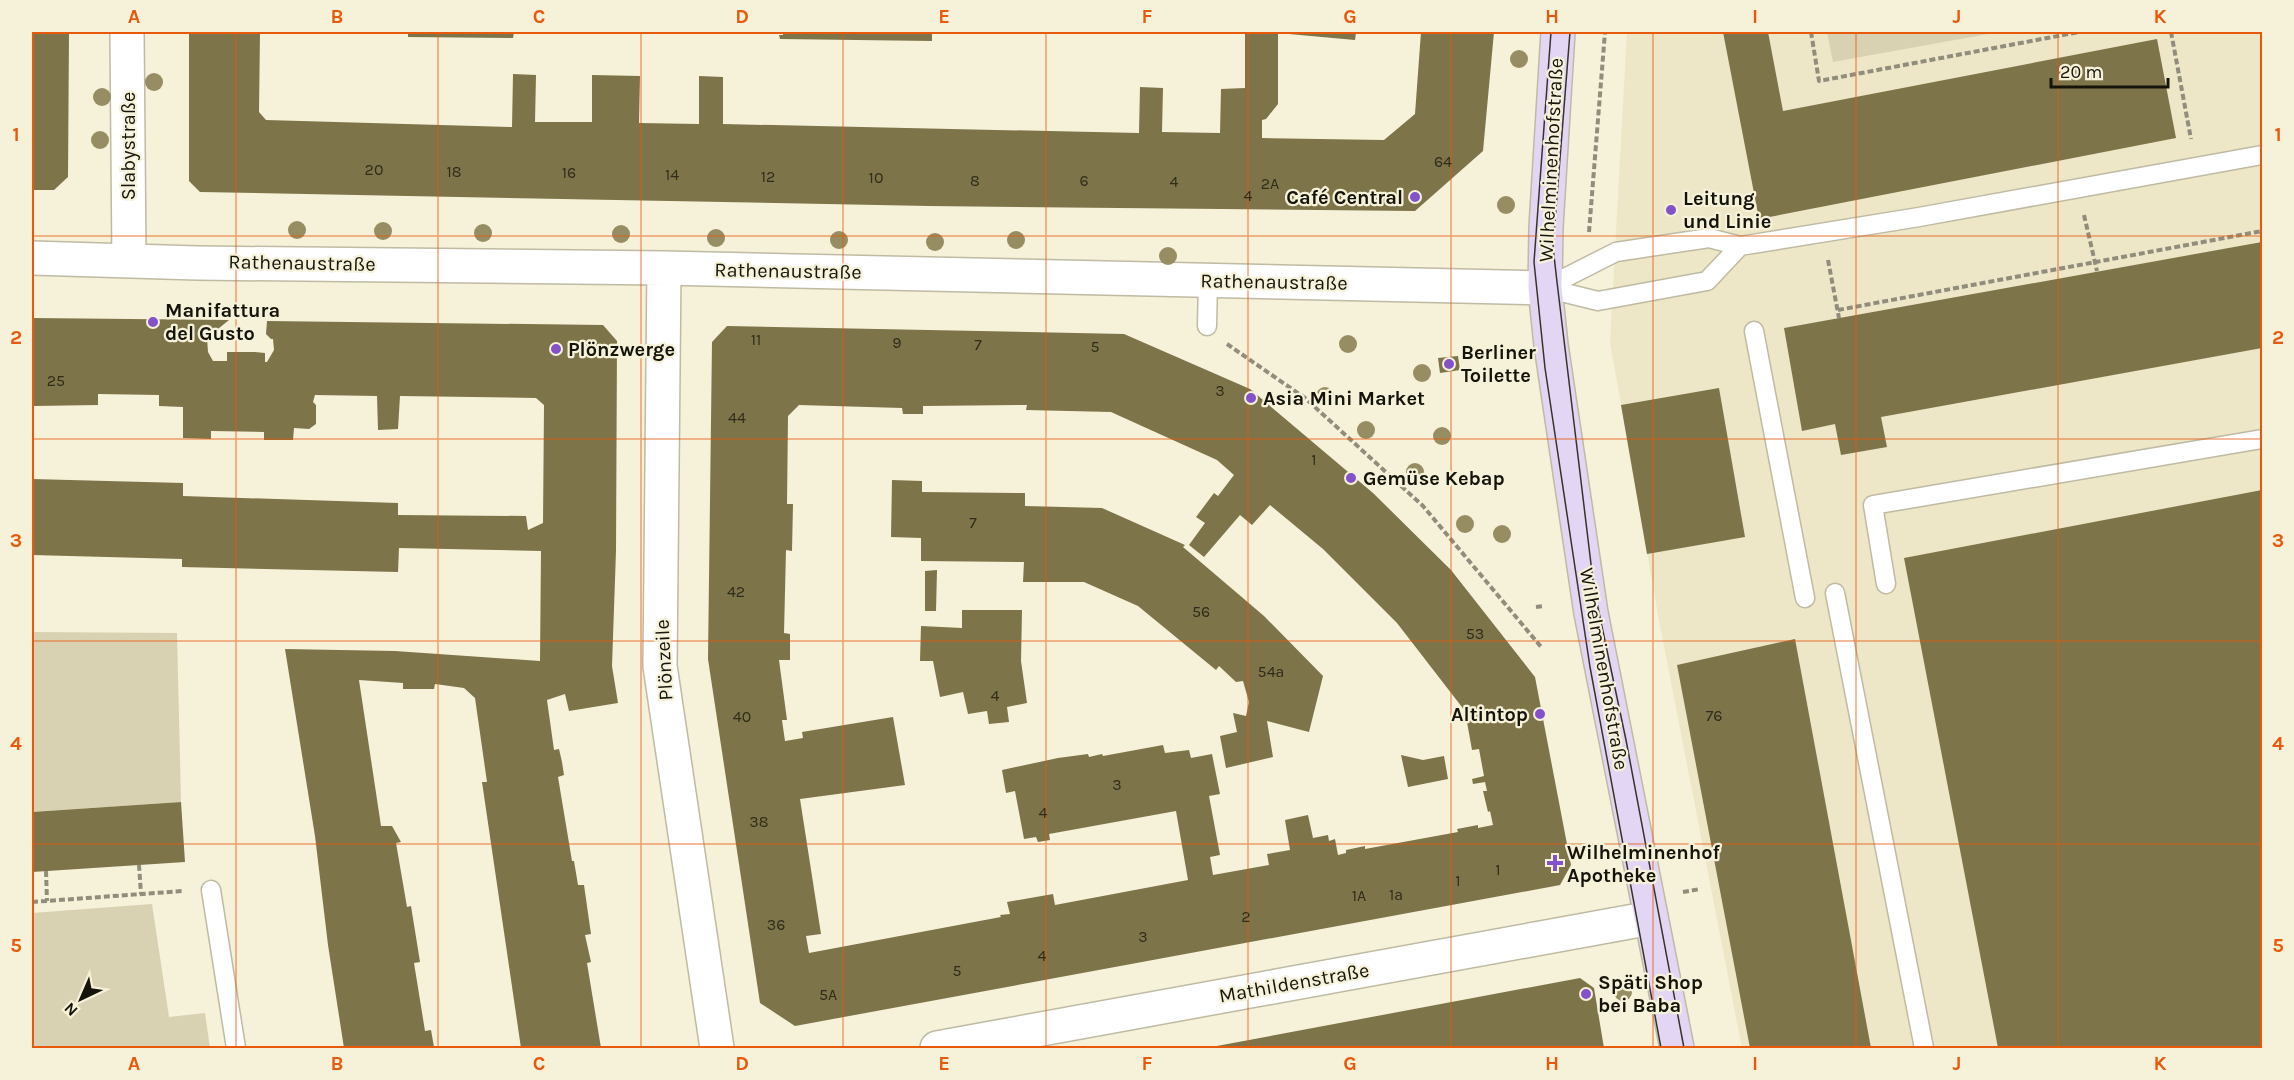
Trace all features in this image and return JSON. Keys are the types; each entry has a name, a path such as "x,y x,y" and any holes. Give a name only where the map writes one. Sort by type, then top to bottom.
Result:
{"street":[{"name":"Slabystraße","path":"127,32 129,260"},
{"name":"Wilhelminenhofstraße","path":"1558,32 1547,197 1545,288 1558,394 1590,604 1677,1048"},
{"name":"Rathenaustraße","path":"32,258 664,268 1545,288"},
{"name":"Plönzeile","path":"664,268 660,666 717,1048"},
{"name":"Mathildenstraße","path":"937,1048 1651,918"}],"lane":[{"path":"1740,246 1919,217 2262,155"},
{"name":"Wilhelminenhofstraße","path":"1709,238 1740,246 1707,281 1598,301 1545,288 1616,252 1709,238"},
{"path":"1208,280 1213,332"},
{"path":"1754,331 1805,598"},
{"path":"1886,584 1873,505 2262,439"},
{"path":"1835,593 1924,1048"},
{"path":"211,890 236,1048"}],"path":[{"path":"1587,267 1605,32"},
{"path":"1811,32 1819,81 2079,32"},
{"path":"2171,32 2197,166"},
{"path":"1838,310 2262,231"},
{"path":"2089,235 2097,271"},
{"path":"1833,285 1839,318"},
{"path":"1213,332 1305,398 1423,506 1542,648"},
{"path":"1536,607 1544,606"},
{"path":"139,865 141,894"},
{"path":"46,871 47,901"},
{"path":"1680,880 1685,903"},
{"path":"1683,892 1700,889"},
{"path":"32,902 211,890"}],"shaded area":[{"path":"1627,32 2262,32 2262,1048 1742,1048 1658,615 1610,342"},
{"path":"1827,32 1999,32 1833,62"},
{"path":"32,632 177,633 181,802 32,812"},
{"path":"152,904 169,1017 205,1013 210,1048 32,1048 32,913"}],"building":[{"path":"32,32 69,32 68,177 54,190 32,190"},
{"path":"189,32 260,32 259,112 266,120 512,127 513,74 536,75 535,122 592,122 592,75 640,76 639,123 699,124 699,76 723,77 723,124 1139,133 1140,87 1163,88 1162,132 1220,133 1221,89 1245,88 1245,32 1278,32 1278,104 1266,119 1262,120 1262,138 1384,140 1415,114 1421,32 1494,32 1483,151 1415,211 929,206 200,192 189,181"},
{"path":"408,32 514,32 513,38 408,37"},
{"path":"783,32 932,32 932,41 780,39 779,35 783,35"},
{"path":"1278,32 1356,32 1355,40"},
{"path":"1723,32 1768,32 1783,111 2157,39 2176,138 1759,219"},
{"path":"2262,242 2262,348 1881,417 1887,447 1841,455 1835,424 1802,431 1784,328"},
{"path":"32,318 229,320 213,333 210,339 207,338 208,352 213,361 227,361 227,352 255,352 265,353 265,362 267,362 274,350 273,339 266,334 267,321 603,325 617,341 616,551 612,666 618,703 569,711 565,694 547,700 554,750 559,749 562,762 564,775 558,777 572,861 574,861 578,885 584,885 591,934 585,935 591,962 587,963 601,1048 521,1048 482,782 487,782 475,698 464,688 435,684 434,689 403,689 403,683 359,680 381,826 392,826 401,842 396,843 407,907 411,906 420,962 414,963 425,1031 431,1030 434,1047 344,1048 328,945 315,836 285,649 395,651 540,661 541,551 399,548 398,572 182,567 182,559 32,555 32,479 183,483 183,496 398,503 398,515 526,516 528,530 543,523 544,405 536,398 400,396 398,429 378,430 377,396 315,395 313,402 316,405 316,424 309,429 294,428 293,440 264,440 264,432 211,431 211,439 183,438 183,407 159,406 159,395 98,394 98,405 34,406"},
{"path":"727,326 1124,334 1250,389 1373,493 1451,570 1535,677 1571,865 1560,885 795,1026 760,1003 708,659 712,342","holes":["799,405 902,408 903,414 923,414 923,406 1027,405 1026,410 1111,412 1217,460 1234,475 1218,496 1214,493 1196,517 1205,523 1189,545 1204,557 1240,515 1252,525 1270,505 1323,549 1397,623 1465,711 1472,750 1479,749 1484,776 1472,779 1473,784 1485,782 1487,791 1483,791 1493,825 1478,828 1478,825 1457,829 1458,832 1365,849 1365,846 1346,850 1346,853 1338,855 1335,839 1329,841 1328,835 1313,838 1308,815 1285,820 1290,850 1267,854 1269,865 1213,875 1210,857 1220,855 1209,796 1220,794 1212,754 1191,758 1189,750 1165,753 1163,745 1103,756 1102,754 1089,757 1088,754 1058,758 1002,770 1006,793 1015,791 1024,839 1036,837 1038,842 1050,840 1049,834 1176,811 1188,880 1055,905 1053,894 1007,902 1010,914 1000,915 1001,917 809,953 806,936 821,934 800,799 905,785 893,717 802,732 803,738 785,741 782,720 787,720 779,660 790,660 790,634 784,633 786,550 792,551 793,504 787,504 788,416"]},
{"name":"Berliner Toilette","path":"1458,356 1460,370 1440,373 1438,358"},
{"path":"1719,388 1745,537 1647,554 1621,405"},
{"path":"892,480 922,481 922,492 1025,493 1025,506 1102,508 1185,545 1183,547 1264,616 1323,676 1309,732 1267,721 1273,757 1226,768 1220,736 1237,732 1233,713 1246,716 1249,702 1243,681 1236,682 1219,666 1216,670 1138,606 1084,582 1023,582 1024,562 921,561 921,538 891,537"},
{"path":"2262,490 2262,1048 1998,1048 1904,558"},
{"path":"937,570 936,611 925,611 925,571"},
{"path":"962,610 1022,610 1021,661 1027,703 1007,707 1009,722 989,724 987,711 968,714 963,692 940,697 933,661 920,661 921,626 962,628"},
{"path":"1795,639 1871,1048 1750,1048 1677,665"},
{"path":"1401,755 1423,760 1444,756 1448,779 1408,787"},
{"path":"181,802 185,862 32,872 32,812"},
{"path":"1580,978 1594,988 1604,1048 1206,1048"}],"tram line":[{"path":"1551,32 1534,262 1545,368 1590,667 1661,1048"},
{"path":"1570,32 1553,247 1594,589 1626,740 1684,1048"}],"place":[{"name":"Café Central","path":"1415,197"},
{"name":"Leitung und Linie","path":"1671,210"},
{"name":"Manifattura del Gusto","path":"153,322"},
{"name":"Plönzwerge","path":"556,349"},
{"name":"Berliner Toilette","path":"1449,364"},
{"name":"Asia Mini Market","path":"1251,398"},
{"name":"Gemüse Kebap","path":"1351,478"},
{"name":"Altintop","path":"1540,714"},
{"name":"Wilhelminenhof Apotheke","path":"1555,863"},
{"name":"Späti Shop bei Baba","path":"1586,994"}]}
